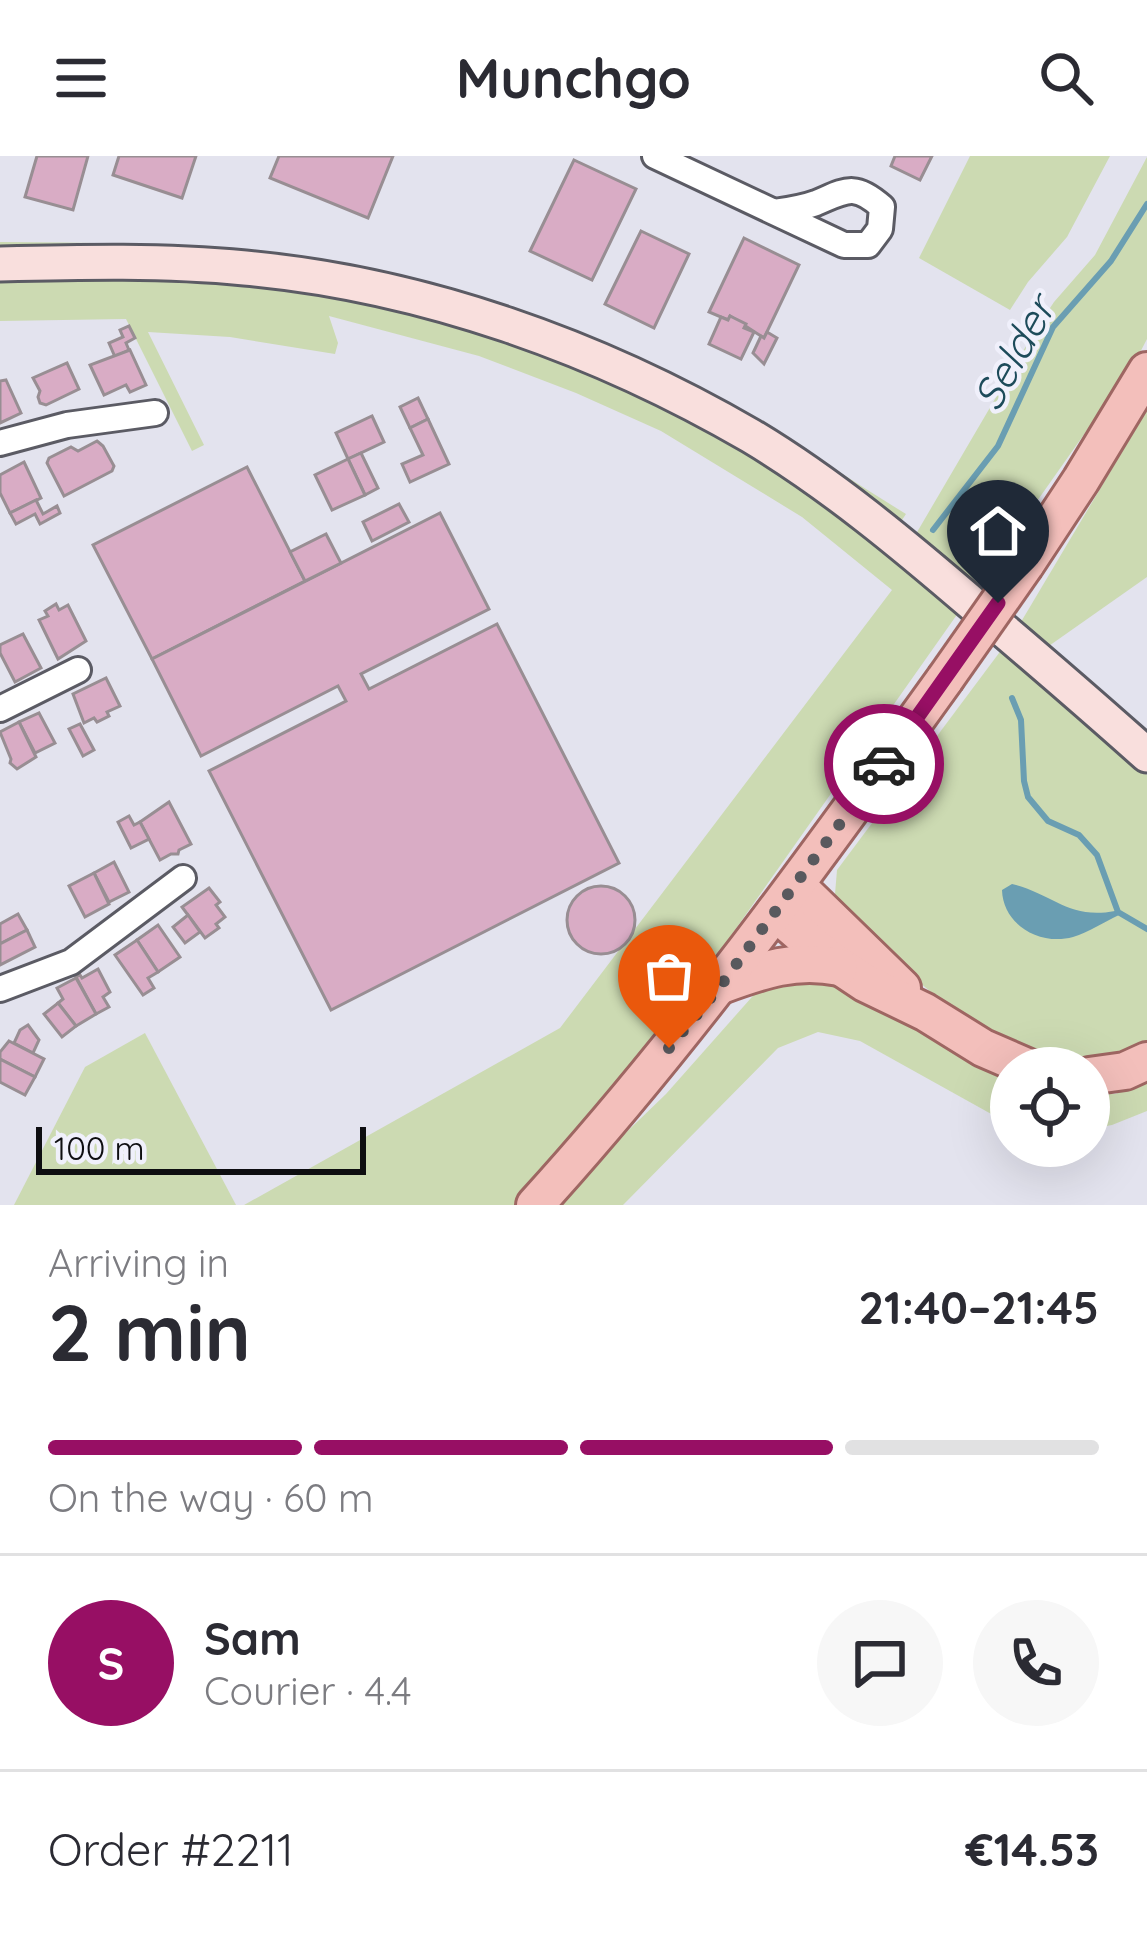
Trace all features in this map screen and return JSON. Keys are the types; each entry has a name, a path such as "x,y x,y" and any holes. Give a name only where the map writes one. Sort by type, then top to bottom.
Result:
{"main road":[{"path":"535,1205 721,985 786,898 1025,565 1147,371"},
{"path":"786,898 798,934 841,967 990,1051"},
{"path":"786,898 882,966 926,1012"},
{"path":"721,985 791,963 841,967"},
{"path":"1110,1073 1147,1061"}],"street":[{"path":"655,156 775,212"},
{"path":"0,264 183,263 314,278 470,314 612,366 753,437 808,474 900,541 1147,754"},
{"path":"0,443 68,425 155,413"},
{"path":"0,709 78,670"},
{"path":"0,989 71,962 183,878"}],"green space":[{"path":"970,156 1110,156 1067,237 1010,310 919,258"},
{"path":"1147,157 1147,339 1135,362 694,988 520,1205 244,1205 560,1028 892,590 802,517 661,431 479,356 329,316 338,343 335,354 230,337 148,332 204,445 192,451 126,319 0,321 0,275 257,281 422,311 637,389 913,539 1036,329 1095,255"},
{"path":"0,242 273,253 363,267 465,293 566,327 667,371 906,514 898,526 518,317 0,252"},
{"path":"1147,410 1147,577 1046,648 1018,627"},
{"path":"1005,645 1147,775 1147,1050 1110,1064 1110,1047 1016,1047 966,1021 850,925 835,894 837,870"},
{"path":"799,973 843,977 990,1070 990,1113 860,1041 818,1032 778,1048 623,1205 561,1205 609,1149 666,1094 759,989"},
{"path":"145,1033 236,1205 14,1205 85,1067"},
{"path":"1147,1083 1147,1111 1110,1125 1110,1094"}],"water":[{"path":"1012,884 1073,909 1119,915 1073,937 1036,935 1009,913 1002,890"}],"building":[{"path":"37,156 88,156 73,210 25,197"},
{"path":"119,156 196,156 182,198 113,175"},
{"path":"279,156 393,156 368,218 270,178"},
{"path":"895,156 932,156 920,180 891,166"},
{"path":"574,160 636,189 592,280 530,251"},
{"path":"641,231 689,254 654,328 605,304"},
{"path":"744,238 799,265 764,338 730,316 728,320 709,312"},
{"path":"730,316 754,332 741,359 709,344 721,317 728,320"},
{"path":"129,326 135,338 126,343 129,350 115,357 109,343 123,337 120,330"},
{"path":"767,332 777,338 764,364 753,353"},
{"path":"130,350 146,385 130,392 126,385 104,395 90,365"},
{"path":"67,363 79,389 46,405 40,403 33,378"},
{"path":"6,380 21,413 0,423 0,381"},
{"path":"418,398 428,419 410,428 400,407"},
{"path":"372,416 384,442 348,459 336,433"},
{"path":"428,419 449,464 410,482 402,464 423,455 410,428"},
{"path":"97,441 114,466 112,471 64,496 47,463 49,458"},
{"path":"361,453 378,488 365,495 348,459"},
{"path":"348,459 365,495 332,510 315,475"},
{"path":"24,462 41,498 10,513 0,493 0,475"},
{"path":"247,467 305,581 152,659 93,545"},
{"path":"36,500 43,514 57,506 60,513 40,524 35,514 16,524 10,513"},
{"path":"399,504 409,522 372,541 363,522"},
{"path":"440,513 489,609 361,674 369,689 497,624 619,863 331,1010 209,771 346,701 338,686 201,756 152,659"},
{"path":"326,534 341,563 305,581 290,552"},
{"path":"56,604 59,610 68,605 86,641 58,659 39,620"},
{"path":"23,634 41,668 15,682 0,645"},
{"path":"106,678 120,706 97,722 94,718 84,723 73,694"},
{"path":"39,713 55,743 35,753 19,722"},
{"path":"19,722 36,757 17,769 10,763 0,732"},
{"path":"80,724 94,750 83,756 69,729"},
{"path":"169,802 191,844 160,860 140,822"},
{"path":"129,816 134,825 140,822 149,839 131,848 118,822"},
{"path":"114,862 129,892 109,902 94,873"},
{"path":"94,873 109,904 85,917 69,886"},
{"path":"601,886 625,896 635,920 625,944 601,954 577,944 567,920 577,896"},
{"path":"209,888 225,917 205,938 182,907"},
{"path":"18,914 27,930 0,944 0,924"},
{"path":"188,915 200,932 185,943 173,927"},
{"path":"158,925 180,957 158,972 137,940"},
{"path":"27,930 35,947 0,965 0,944"},
{"path":"137,940 158,972 148,978 154,988 143,995 115,955"},
{"path":"98,969 110,992 103,997 109,1007 96,1014 76,977"},
{"path":"76,978 96,1014 76,1026 58,1003 63,999 57,988"},
{"path":"58,1003 76,1026 62,1037 44,1014"},
{"path":"28,1025 39,1040 33,1053 14,1043"},
{"path":"9,1041 44,1059 35,1077 0,1059"},
{"path":"0,1059 35,1077 25,1095 0,1082"}],"waterway":[{"name":"Selder","path":"933,530 998,446 1053,327 1111,261 1147,204"},
{"name":"Selder","path":"1012,698 1021,720 1028,797 1048,821 1079,835 1097,855 1118,912 1147,929"}],"way so far":[{"path":"669,1048 884,764"}],"route":[{"path":"884,764 998,603"}]}
